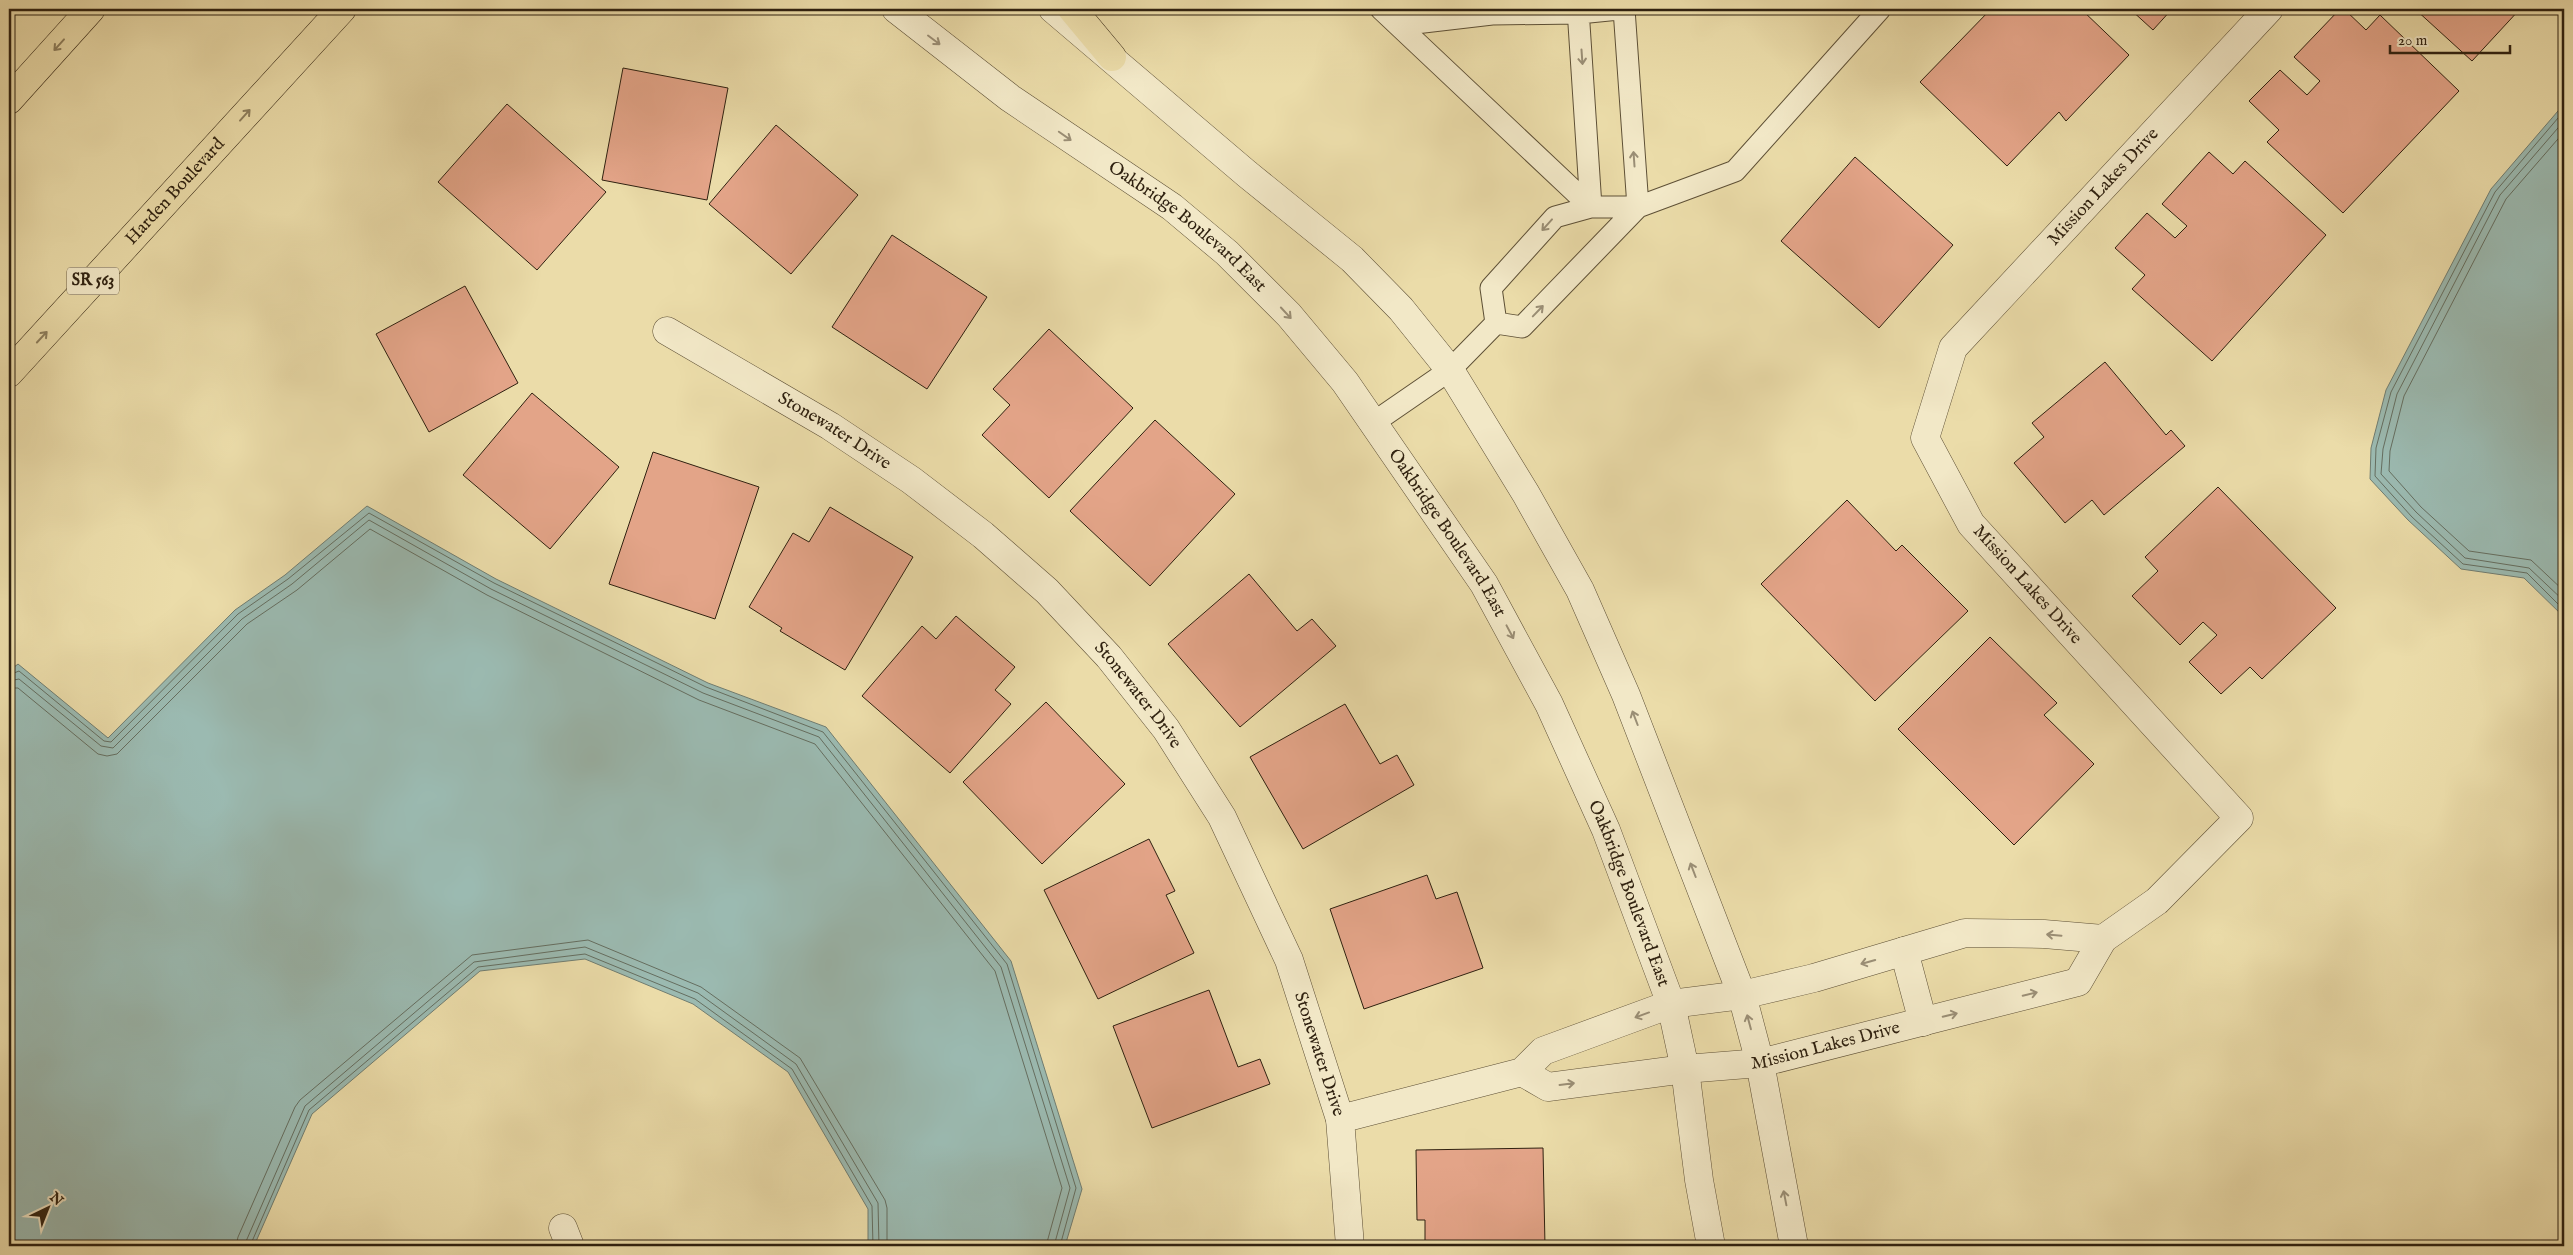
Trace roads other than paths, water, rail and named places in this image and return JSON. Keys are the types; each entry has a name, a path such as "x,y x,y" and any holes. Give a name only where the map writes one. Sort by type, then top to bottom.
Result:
{"main road":[{"path":"9,100 91,9"},
{"name":"Harden Boulevard","path":"9,373 342,9"},
{"path":"1072,9 1112,57"}],"street":[{"name":"Oakbridge Boulevard East","path":"896,9 1010,98 1172,207 1220,247 1289,315 1345,382 1484,584 1549,704 1606,830 1671,1004 1685,1069 1699,1180 1712,1246"},
{"path":"1054,9 1247,174 1352,259 1400,309 1450,370 1526,494 1580,590 1626,695 1742,994 1760,1063 1794,1246"},
{"name":"Mission Lakes Drive","path":"1522,1072 1548,1087 1685,1069 1760,1063 2078,982 2103,938 2158,901 2239,818 1971,524 1925,438 1953,348 2269,9"},
{"name":"Stonewater Drive","path":"667,331 830,426 911,480 983,535 1046,591 1109,657 1166,729 1222,817 1289,960 1340,1119 1350,1246"},
{"path":"1340,1119 1522,1072 1543,1051 1671,1004 1742,994 1814,978 1966,933 2044,934 2103,938"},
{"path":"1904,951 1922,1022"}],"lane":[{"path":"1381,9 1591,207"},
{"path":"1398,25 1492,14 1619,9"},
{"path":"1496,323 1522,327 1638,207 1624,9"},
{"path":"1496,323 1491,288 1555,217 1591,207 1638,207 1736,171 1880,9"},
{"path":"1579,11 1591,207"},
{"path":"1373,423 1450,370 1496,323"}],"water":[{"path":"2564,104 2564,617 2524,578 2461,569 2408,520 2370,479 2371,448 2386,390 2491,189"},
{"path":"367,506 496,579 708,683 826,727 1011,961 1082,1189 1065,1246 868,1246 868,1209 788,1072 693,1004 585,959 480,971 312,1114 254,1246 9,1246 9,671 18,664 108,738 235,610 285,575"}]}
